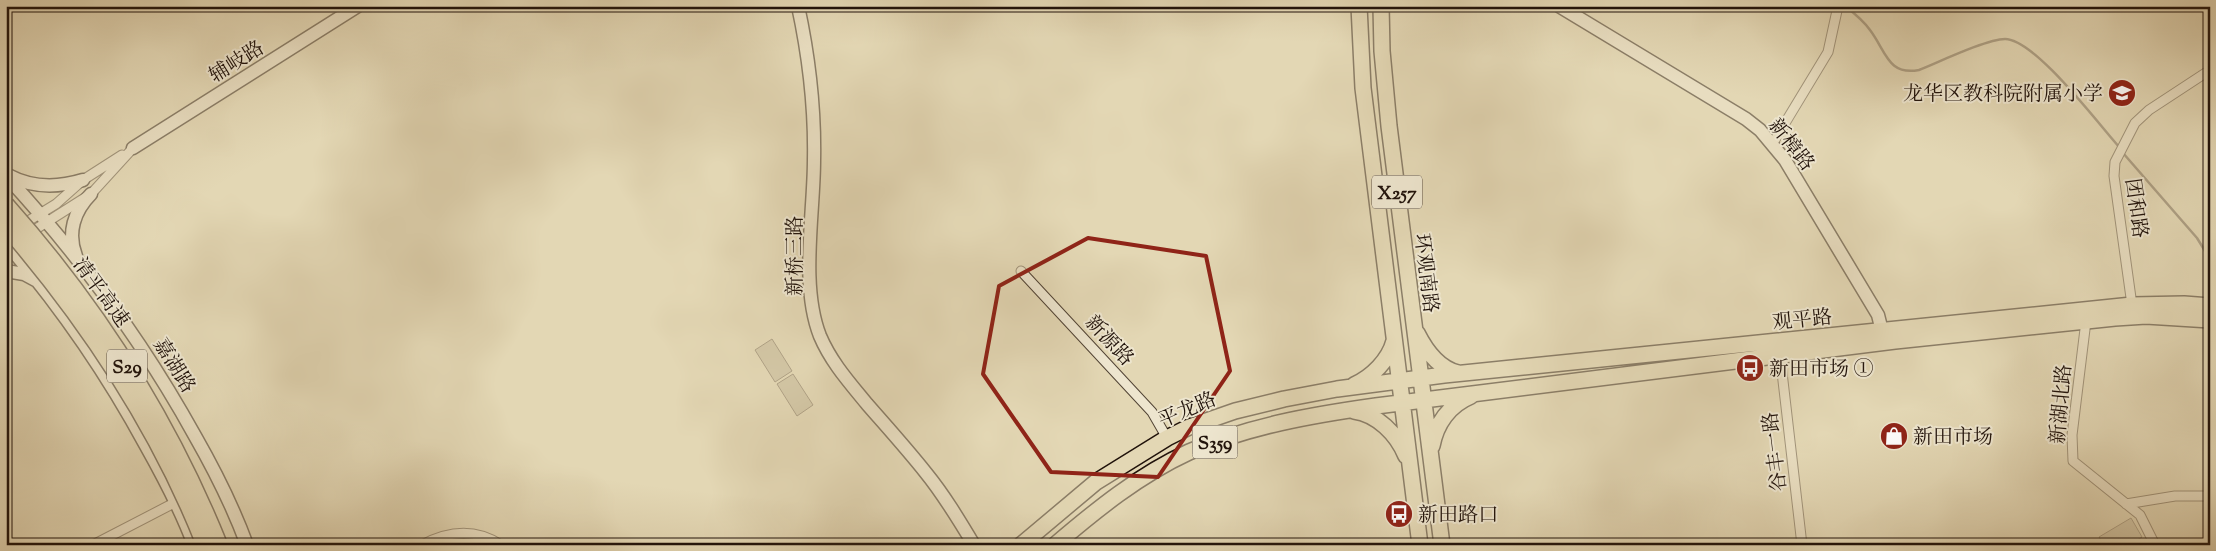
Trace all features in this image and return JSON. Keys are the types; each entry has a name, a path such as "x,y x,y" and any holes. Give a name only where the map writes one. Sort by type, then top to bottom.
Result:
{"highway":[{"name":"清平高速","path":"6,205 72,286 130,370 187,474 219,545"},
{"name":"清平高速","path":"6,226 66,300 119,378 181,490 205,545"}],"main road":[{"name":"环观南路","path":"1359,6 1363,88 1420,545"},
{"name":"环观南路","path":"1381,6 1385,91 1442,545"},
{"name":"观平路","path":"1399,381 1460,373 1882,332 2132,305 2184,304 2210,306"},
{"name":"观平路","path":"1423,400 1780,355 2086,321 2146,316 2210,320"},
{"path":"1413,321 1428,352 1443,367 1460,373"},
{"path":"1349,387 1364,379 1377,368 1389,354 1394,341"},
{"name":"平龙路","path":"1020,545 1096,482 1167,438 1197,424 1234,411 1310,393 1399,381"},
{"path":"1430,452 1434,437 1445,416 1455,405 1480,393"},
{"name":"平龙路","path":"1055,545 1114,496 1154,471 1188,453 1266,426 1345,410 1423,400"},
{"path":"1345,410 1365,413 1383,424 1398,442 1410,464"}],"street":[{"name":"辅岐路","path":"133,148 358,6"},
{"name":"新桥三路","path":"798,6 807,53 813,105 814,158 810,278 812,307 820,335 841,372 931,479 974,545"},
{"name":"新樟路","path":"1559,6 1746,119 1772,143 1785,160 1878,315 1882,332"},
{"path":"1772,143 1828,52 1838,6"},
{"name":"团和路","path":"2132,305 2114,176 2115,162 2131,129 2141,116 2210,70"},
{"path":"43,218 83,180 133,148"},
{"path":"80,263 73,245 73,226 78,209 133,148"},
{"path":"6,175 42,186 63,185 83,180"},
{"name":"嘉湖路","path":"6,175 80,263 115,309 159,373 223,488 247,545"},
{"path":"92,194 43,218 7,243 41,284 92,353 114,388 176,502 194,545"},
{"path":"6,270 24,274 41,284"},
{"name":"新源路","path":"1021,270 1152,412 1167,438"},
{"name":"新湖北路","path":"2086,321 2072,435 2073,461 2140,514 2155,545"},
{"name":"谷丰一路","path":"1780,355 1802,545"},
{"path":"2126,504 2175,496 2210,496"},
{"path":"93,545 176,502"},
{"path":"422,545 445,535 459,532 486,537 500,545"}],"highlighted area":[{"path":"1088,238 1206,256 1230,371 1158,477 1051,472 983,374 999,286"}],"shaded area":[{"path":"772,339 792,371 775,382 755,350"},
{"path":"793,374 813,405 797,416 777,384"},
{"path":"2131,518 2142,537 2130,545 2104,545 2099,537"}],"waterway":[{"path":"1845,6 1864,23 1894,66 1909,71 1919,70 1997,40 2005,39 2018,43 2049,67 2120,148"},
{"path":"2123,153 2197,238 2205,251"}],"place":[{"name":"龙华区教科院附属小学","path":"2122,93"},
{"name":"新田市场 ①","path":"1750,368"},
{"name":"新田市场","path":"1894,436"},
{"name":"新田路口","path":"1399,514"}]}
